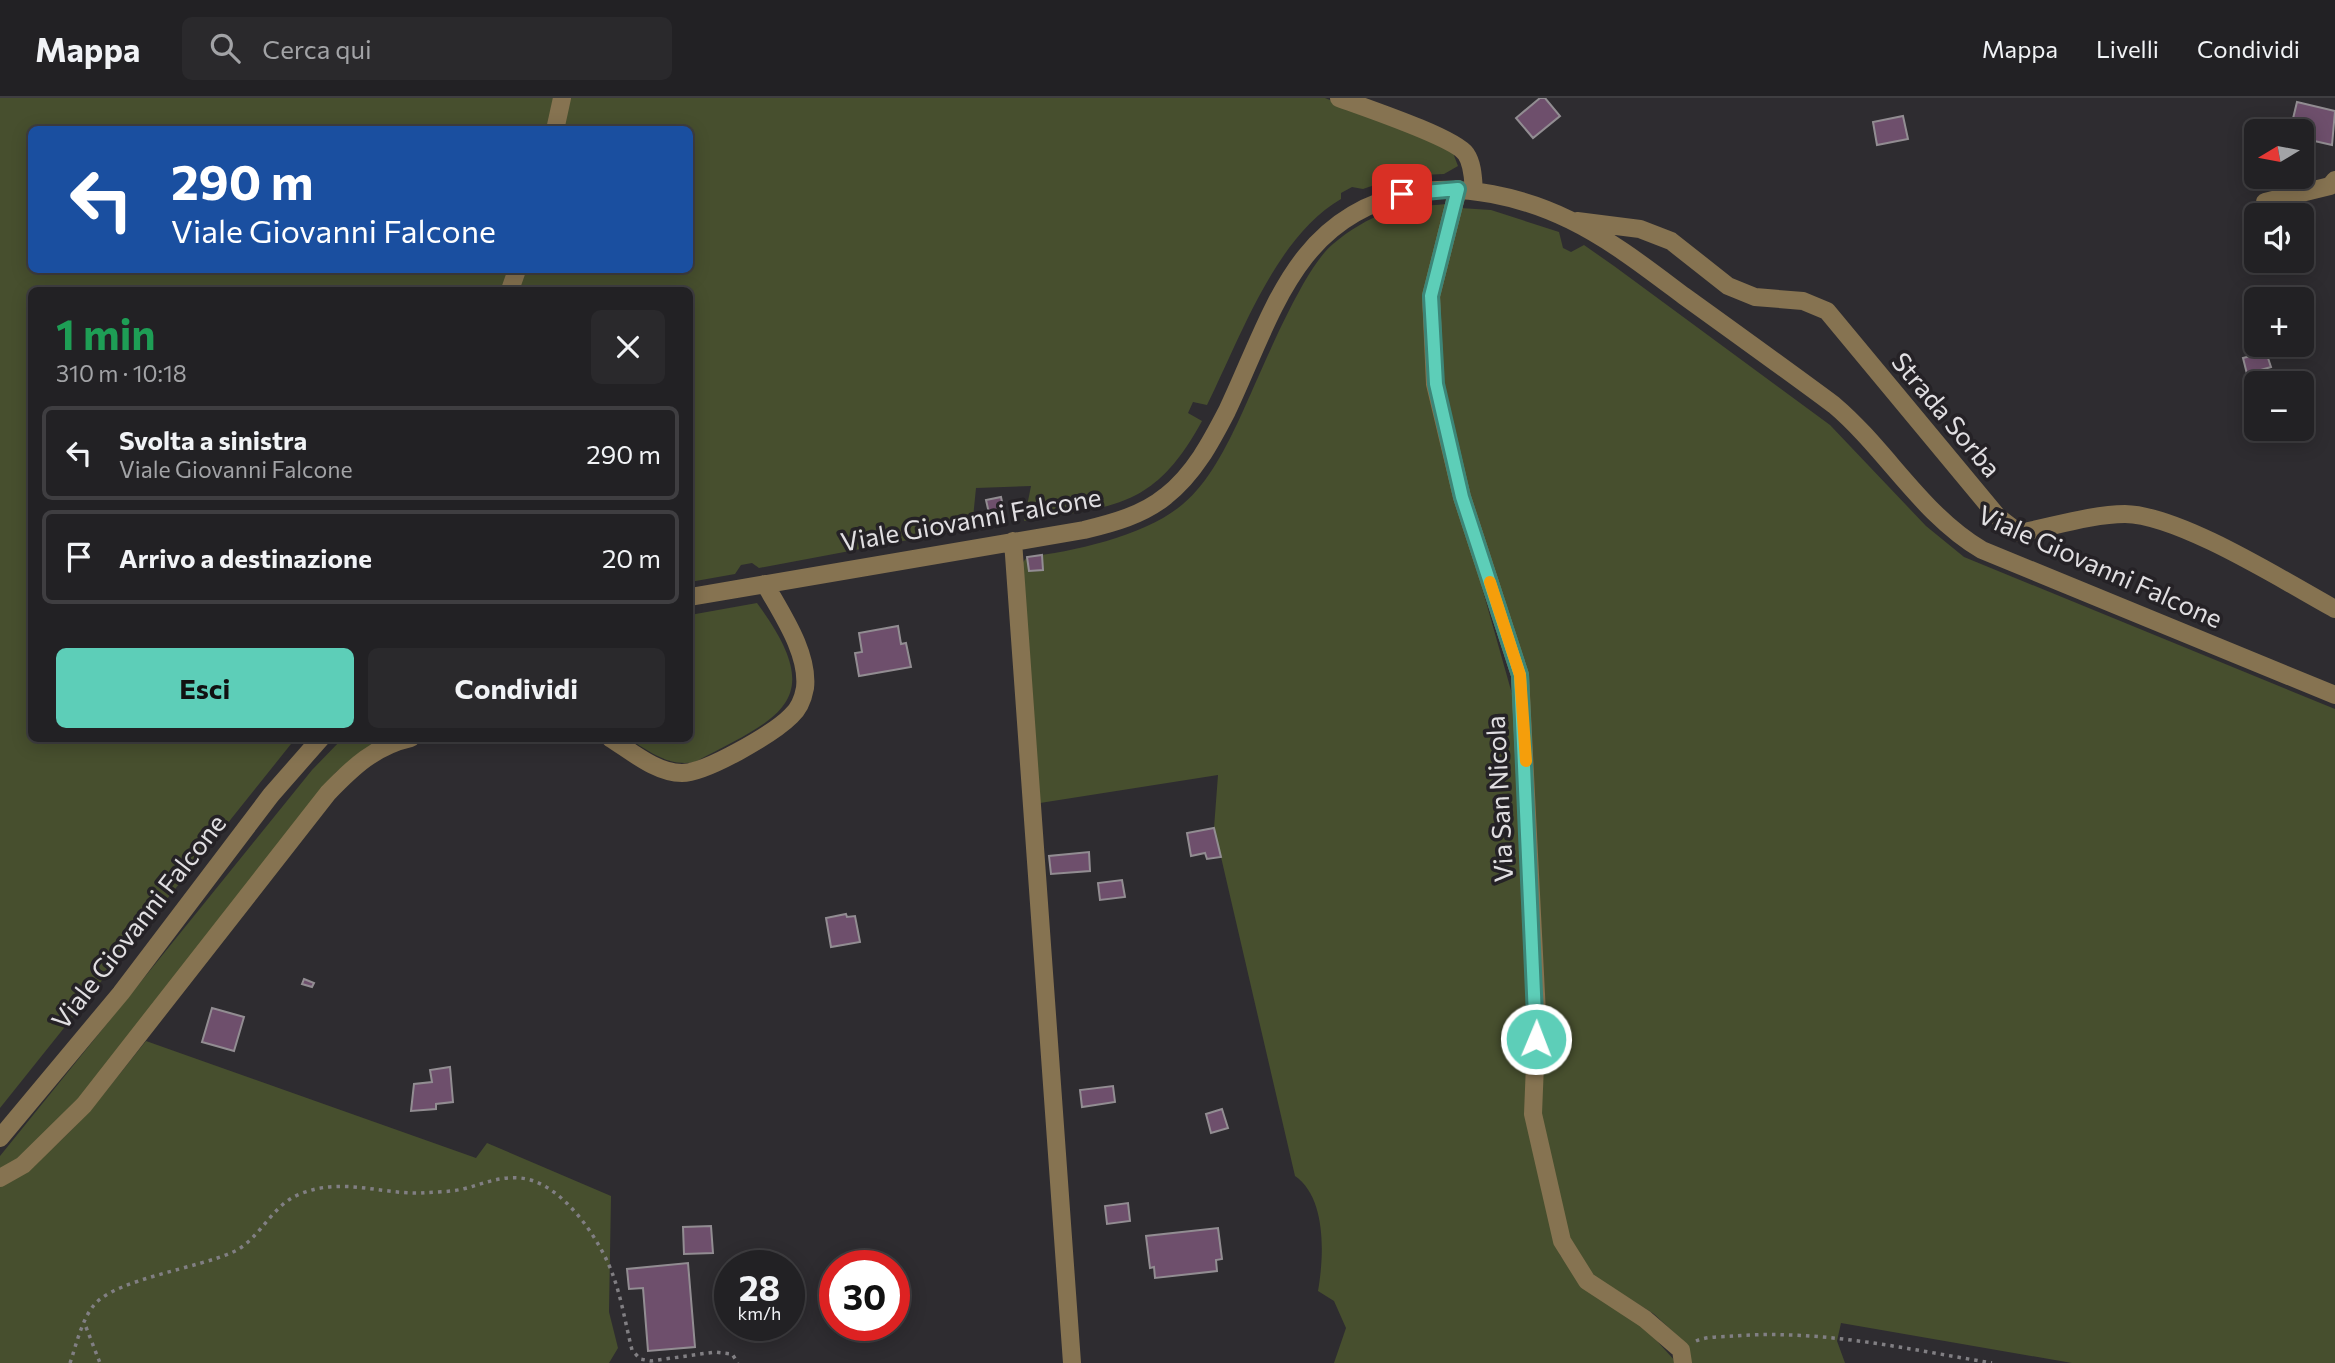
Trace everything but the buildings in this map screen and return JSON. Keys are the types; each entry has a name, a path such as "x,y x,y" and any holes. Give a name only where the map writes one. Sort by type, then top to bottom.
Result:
{"street":[{"path":"556,126 562,98"},
{"path":"1339,98 1444,139 1465,152 1472,170 1466,190"},
{"path":"2265,202 2330,186 2335,180"},
{"name":"Viale Giovanni Falcone","path":"693,596 1112,523 1141,512 1166,496 1198,463 1215,435 1287,284 1316,240 1349,213 1368,204 1416,192 1466,190 1535,207 1570,220 1634,259 1834,405 1858,426 1948,526 1966,541 2025,569 2335,695"},
{"name":"Via San Nicola","path":"1466,190 1431,296 1436,384 1462,497 1520,675 1537,1014 1532,1114 1562,1241 1587,1281 1645,1319 1682,1356"},
{"name":"Strada Sorba","path":"1570,220 1640,229 1671,241 1737,290 1755,298 1803,301 1828,311 1998,517 2019,533 2122,514 2149,516 2230,552 2335,608"},
{"path":"1013,541 1072,1363"},
{"path":"616,742 657,767 698,771 774,730 792,716 801,703 805,686 804,670 791,632 765,584"},
{"name":"Viale Giovanni Falcone","path":"0,1138 121,993 277,787 317,742"},
{"path":"0,1178 23,1165 84,1105 328,793 351,769 377,749 399,742"}],"path":[{"path":"69,1363 94,1305 121,1288 211,1262 240,1249 276,1210 297,1195 326,1185 418,1193 461,1190 497,1178 523,1178 542,1185 564,1200 594,1237 614,1276 632,1350 640,1359 651,1361 715,1352 732,1354 738,1363"},
{"path":"85,1325 100,1363"},
{"path":"1682,1356 1701,1339 1798,1335 1848,1340 1992,1363"}],"green space":[{"path":"0,98 1325,98 1442,145 1453,153 1458,166 1444,174 1401,176 1363,189 1352,187 1341,193 1341,199 1318,216 1297,238 1278,263 1246,321 1207,405 1193,402 1188,413 1202,421 1167,472 1149,487 1108,506 1024,521 1031,486 976,488 972,528 759,568 752,563 741,565 735,574 693,581 693,287 28,287 28,742 293,742 0,1108"},
{"path":"1446,204 1425,299 1457,499 1516,708 1529,994 1526,1116 1560,1255 1587,1288 1646,1329 1677,1363 1334,1363 1346,1328 1334,1301 1318,1291 1322,1245 1318,1213 1313,1198 1295,1176 1214,828 1218,775 1040,803 1021,565 1027,557 1085,547 1146,527 1188,500 1213,469 1226,446 1294,301 1321,257 1345,234 1366,221 1402,208"},
{"path":"1460,208 1491,210 1559,232 1563,248 1571,252 1584,245 1830,425 1926,526 1964,557 2335,709 2335,1363 2072,1363 1841,1323 1837,1341 1845,1363 1692,1363 1682,1340 1654,1314 1592,1275 1565,1234 1538,1117 1524,673 1468,498 1441,384 1438,300"},
{"path":"757,603 779,636 790,663 792,685 785,703 771,718 695,762 685,763 668,760 634,742 693,742 693,614"},
{"path":"339,742 378,742 336,772 78,1103 47,1137 0,1172 0,1156 312,770"},
{"path":"146,1041 476,1158 487,1143 611,1196 609,1312 618,1348 609,1363 0,1363 0,1185 22,1172 62,1139"}],"slow traffic":[{"path":"1490,582 1520,675 1526,761"}],"route":[{"path":"1402,194 1458,189 1431,296 1436,384 1462,497 1520,675 1536,1039"}]}
